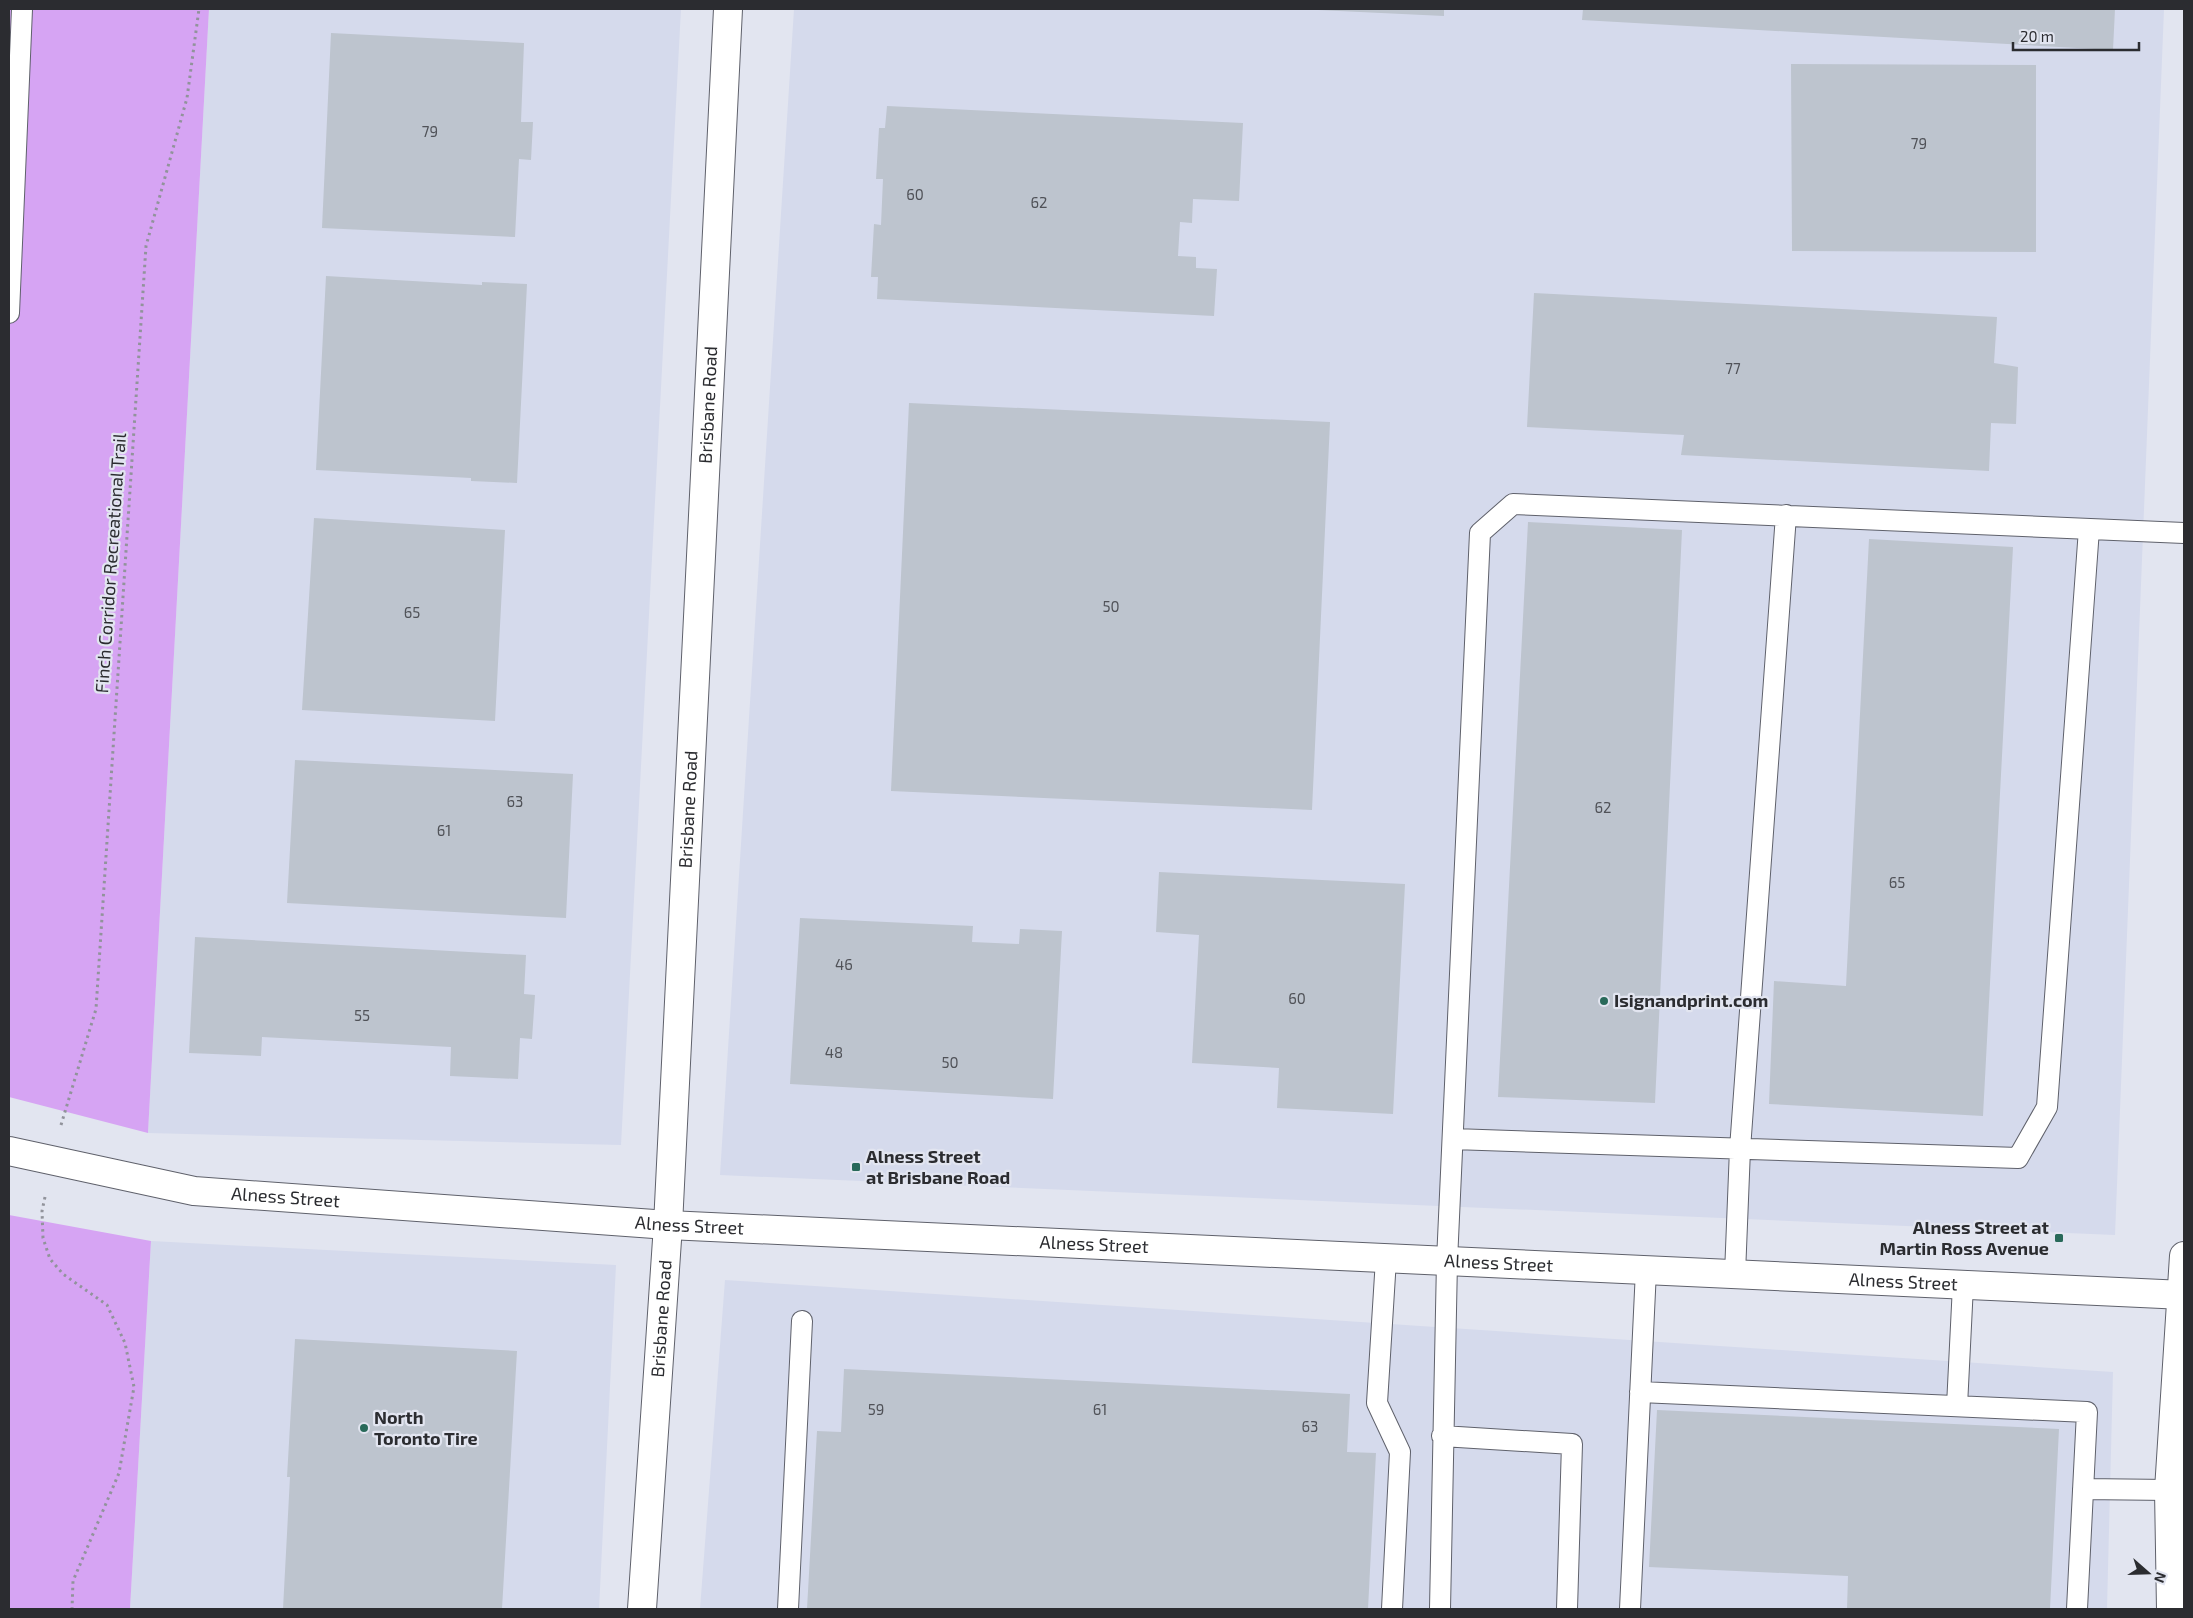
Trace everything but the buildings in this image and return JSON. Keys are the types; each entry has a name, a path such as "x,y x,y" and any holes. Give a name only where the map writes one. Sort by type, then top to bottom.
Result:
{"street":[{"name":"Brisbane Road","path":"642,1609 668,1225 728,9"},
{"name":"Alness Street","path":"9,1151 194,1192 668,1225 2183,1295"},
{"path":"2172,1609 2169,1490 2184,1256"}],"lane":[{"path":"9,313 22,9"},
{"path":"1440,1609 1447,1261 1480,533 1513,504 2184,532"},
{"path":"1735,1274 1740,1148 1786,516"},
{"path":"1452,1139 2018,1158 2047,1107 2089,529"},
{"path":"1386,1259 1377,1403 1400,1452 1392,1609"},
{"path":"1630,1609 1646,1270"},
{"path":"1957,1406 1963,1285"},
{"path":"788,1609 802,1320"},
{"path":"1640,1392 2087,1412 2077,1609"},
{"path":"1442,1436 1572,1444 1567,1609"},
{"path":"2083,1489 2169,1490"}],"path":[{"name":"Finch Corridor Recreational Trail","path":"62,1121 96,1009 146,246 188,98 199,9"},
{"path":"42,1211 44,1238 50,1259 63,1274 106,1305 126,1344 134,1387 120,1473 73,1581 72,1609"}],"shaded area":[{"path":"9,9 209,9 148,1133 9,1097"},
{"path":"209,9 681,9 621,1145 148,1133"},
{"path":"794,9 2164,9 2115,1235 720,1175"},
{"path":"9,1215 151,1241 130,1609 9,1609"},
{"path":"151,1241 616,1265 599,1609 130,1609"},
{"path":"725,1280 2113,1372 2107,1609 700,1609"}],"place":[{"name":"Isignandprint.com","path":"1604,1001"},
{"name":"Alness Street at Brisbane Road","path":"856,1167"},
{"name":"Alness Street at Martin Ross Avenue","path":"2059,1238"},
{"name":"North Toronto Tire","path":"364,1428"}]}
